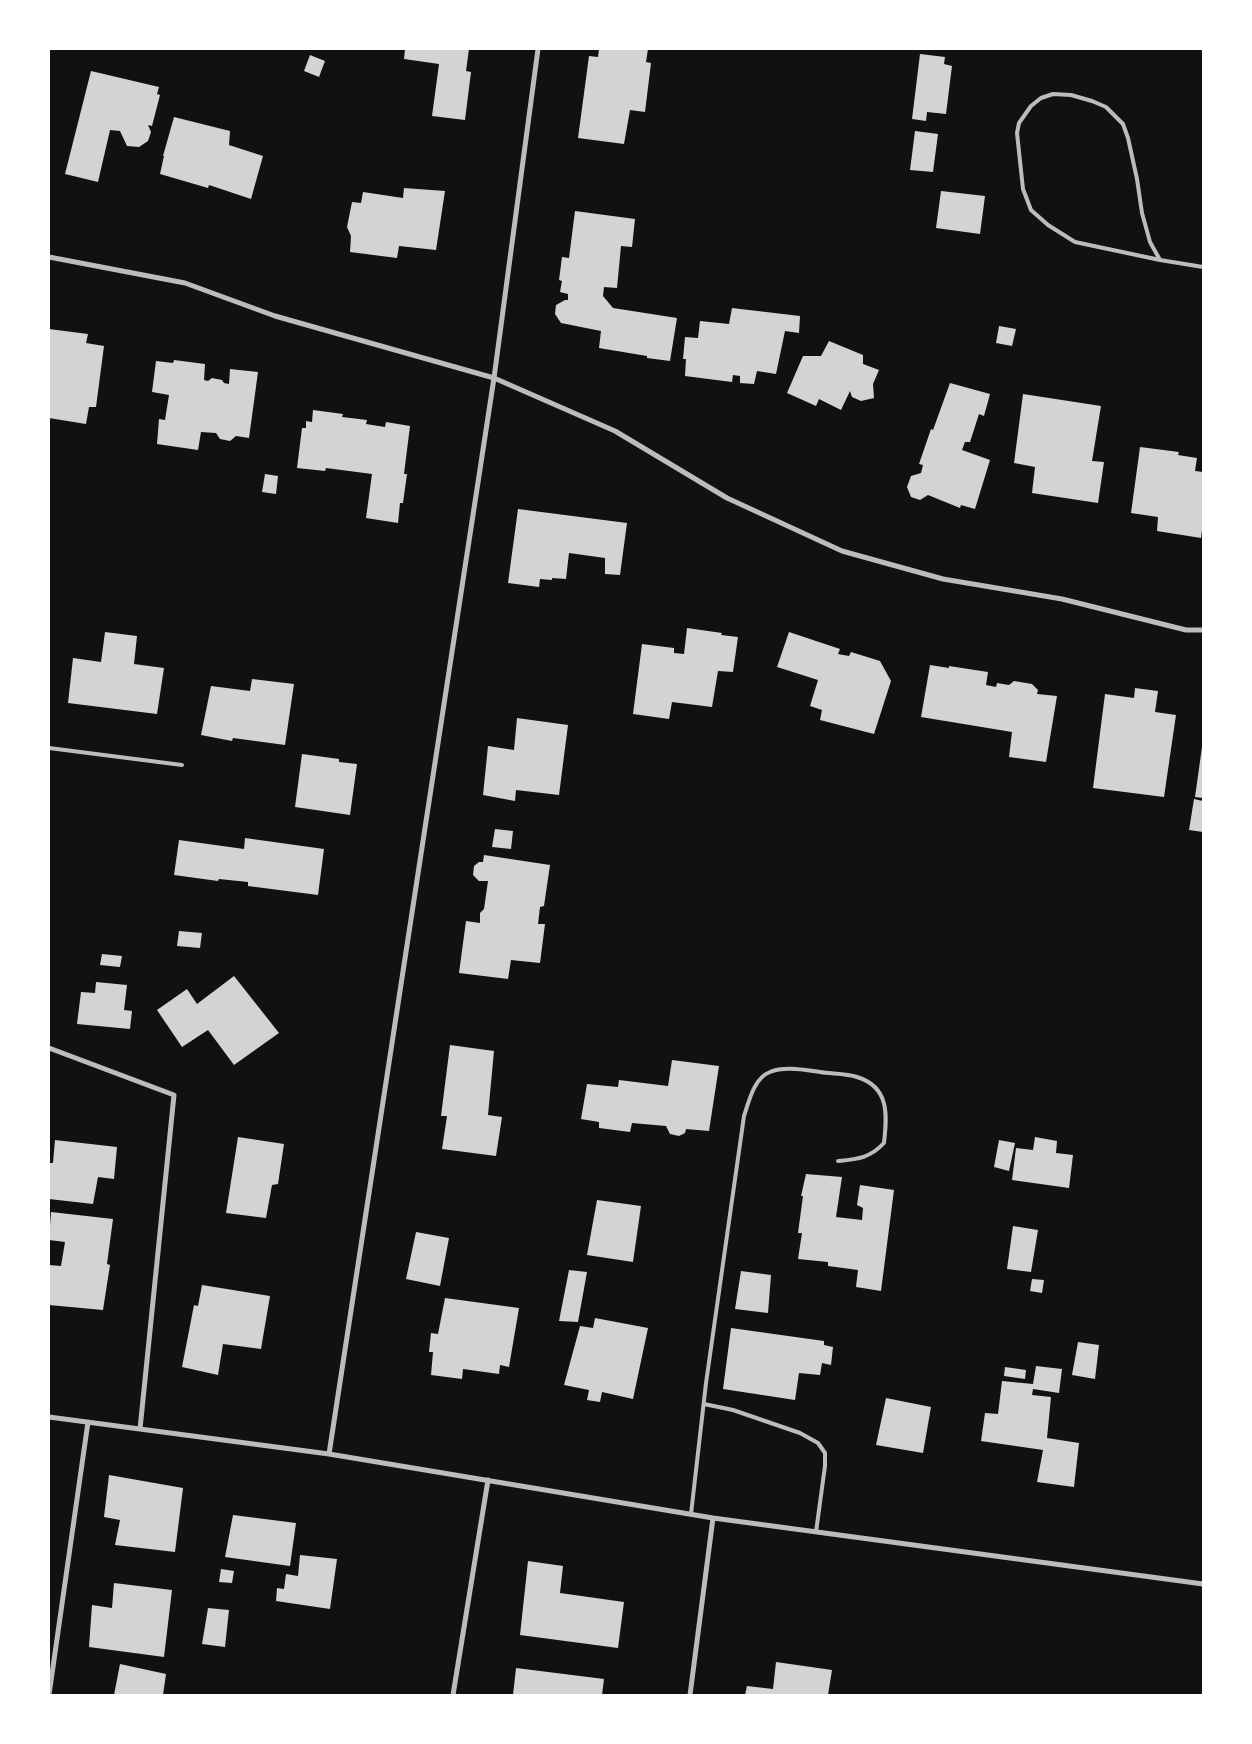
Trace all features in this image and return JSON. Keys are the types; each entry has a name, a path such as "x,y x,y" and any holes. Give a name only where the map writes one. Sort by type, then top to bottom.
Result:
{"street":[{"path":"329,1454 494,378 538,49"},
{"path":"49,257 185,283 275,316 494,378 615,431 727,498 842,551 943,579 1062,599 1186,630 1203,630"},
{"path":"49,1048 174,1095 140,1429"},
{"path":"49,1416 329,1454 713,1518 1203,1584"},
{"path":"49,1695 88,1422"},
{"path":"453,1695 488,1480"},
{"path":"690,1695 713,1518"}],"lane":[{"path":"1160,260 1150,242 1142,213 1137,179 1123,124 1106,107 1092,101 1053,94 1041,98 1019,123 1017,133 1023,189 1031,210 1048,225 1075,242 1160,260 1203,267"},
{"path":"49,748 182,765"},
{"path":"692,1514 704,1404 744,1116 750,1096 760,1080 770,1072 792,1069 858,1077 876,1088 884,1101 887,1122 884,1143 874,1154 857,1159 838,1160"},
{"path":"704,1404 733,1410 800,1433 818,1443 825,1453 825,1466 816,1532"}],"building":[{"path":"405,49 469,49 466,71 471,72 465,120 432,116 439,64 404,59"},
{"path":"599,49 648,49 646,62 651,63 645,112 630,110 624,144 578,138 589,56 598,57"},
{"path":"920,54 945,57 944,64 952,66 946,114 927,112 926,121 912,119"},
{"path":"310,55 325,61 319,77 304,71"},
{"path":"91,71 159,87 157,94 160,95 152,126 148,125 151,132 148,141 139,147 127,146 120,131 110,130 98,182 65,174"},
{"path":"174,117 230,131 229,145 263,156 251,199 209,185 208,188 160,174"},
{"path":"915,131 938,134 933,172 910,170"},
{"path":"404,188 445,191 436,250 399,246 397,258 350,252 351,236 347,227 352,202 361,203 363,192 403,198"},
{"path":"941,191 985,196 980,234 936,228"},
{"path":"575,211 635,219 632,247 621,246 617,288 604,287 603,296 613,308 677,318 670,361 599,348 601,331 561,323 555,314 556,305 568,300 568,294 560,292 562,281 559,280 562,257 569,258"},
{"path":"732,308 800,316 799,333 785,331 776,374 757,371 754,384 740,383 740,376 733,375 732,382 685,376 686,359 683,359 685,337 698,338 700,321 729,324"},
{"path":"999,326 1016,329 1012,346 996,343"},
{"path":"49,329 88,334 86,343 104,346 96,407 89,407 86,424 49,418"},
{"path":"829,341 863,355 863,364 879,370 873,384 874,398 861,401 852,397 850,391 841,410 819,399 816,406 787,393 803,356 821,356"},
{"path":"174,360 205,364 204,380 208,381 212,378 229,384 230,369 258,372 249,438 236,436 230,441 220,439 216,433 201,432 198,450 157,444 159,419 165,420 169,395 152,392 156,361 173,363"},
{"path":"950,383 990,394 984,416 979,414 970,442 965,442 962,450 990,460 975,509 961,505 960,508 928,495 920,500 911,497 907,487 911,476 921,473 923,465 919,464"},
{"path":"1023,394 1101,406 1092,461 1104,462 1098,503 1032,493 1035,467 1014,463"},
{"path":"313,410 343,414 342,417 367,420 366,424 385,427 386,422 410,426 404,474 407,474 403,503 400,503 398,523 366,518 372,474 326,468 325,471 297,468 302,428 306,428 306,421 312,422"},
{"path":"1140,447 1179,452 1178,455 1197,458 1195,471 1203,472 1203,522 1201,538 1157,531 1158,517 1131,513"},
{"path":"265,474 278,476 276,494 262,492"},
{"path":"518,509 627,523 620,575 605,574 605,558 569,553 566,579 540,579 539,587 508,583"},
{"path":"687,628 738,637 733,672 718,671 712,707 672,702 669,719 633,714 642,644 674,648 674,653 684,654"},
{"path":"105,632 137,636 134,664 164,668 157,714 68,703 73,658 101,662"},
{"path":"789,632 840,649 838,654 849,656 851,652 880,661 891,681 874,734 820,720 822,710 810,706 818,680 777,667"},
{"path":"930,665 988,672 986,685 996,687 997,683 1009,685 1014,681 1032,684 1038,690 1037,694 1057,696 1046,762 1009,757 1012,732 921,717"},
{"path":"252,679 294,684 285,745 233,738 232,741 201,735 211,686 250,691"},
{"path":"1135,688 1158,691 1155,712 1176,715 1164,797 1093,788 1105,694 1134,698"},
{"path":"517,718 568,725 559,795 516,790 515,801 483,795 488,746 514,750"},
{"path":"1203,747 1203,798 1195,797"},
{"path":"302,754 339,759 339,762 357,764 350,815 295,807"},
{"path":"1194,799 1203,801 1203,832 1189,830"},
{"path":"495,829 513,831 511,849 492,847"},
{"path":"245,838 324,849 318,895 248,886 248,882 219,879 218,881 174,875 179,840 244,849"},
{"path":"484,855 550,865 544,906 540,907 538,924 545,924 540,963 511,960 508,979 459,973 466,921 480,923 480,913 484,909 488,881 479,881 473,875 474,866 479,862 483,862"},
{"path":"179,931 202,933 200,948 177,946"},
{"path":"102,954 122,956 120,967 100,965"},
{"path":"234,976 279,1033 234,1065 208,1030 182,1047 157,1010 187,989 197,1004"},
{"path":"96,982 127,985 124,1010 132,1011 130,1029 77,1024 81,992 95,993"},
{"path":"450,1045 494,1051 488,1115 502,1117 496,1156 442,1149 447,1116 441,1116"},
{"path":"672,1060 719,1066 709,1131 686,1129 685,1133 679,1136 670,1134 666,1126 632,1123 630,1132 599,1128 599,1122 581,1119 587,1084 618,1087 619,1080 668,1086"},
{"path":"238,1137 284,1144 278,1184 272,1185 266,1218 226,1213"},
{"path":"1035,1137 1057,1141 1056,1153 1073,1155 1069,1188 1012,1180 1016,1148 1033,1150"},
{"path":"55,1140 117,1147 114,1179 98,1177 93,1204 49,1199 49,1163 53,1163"},
{"path":"999,1140 1015,1143 1009,1171 994,1167"},
{"path":"806,1174 842,1177 836,1217 862,1220 863,1208 857,1205 860,1185 894,1190 881,1291 856,1287 858,1270 828,1266 828,1262 798,1259 802,1233 798,1233 803,1196 801,1196"},
{"path":"597,1200 641,1206 633,1262 587,1255"},
{"path":"51,1212 113,1219 107,1264 110,1265 103,1310 49,1305 49,1265 61,1266 65,1242 49,1240"},
{"path":"1013,1226 1038,1230 1031,1272 1007,1269"},
{"path":"416,1232 449,1238 440,1286 406,1279"},
{"path":"569,1270 587,1272 578,1322 559,1321"},
{"path":"741,1271 771,1275 768,1313 735,1309"},
{"path":"1032,1279 1044,1280 1042,1293 1030,1291"},
{"path":"202,1285 270,1296 261,1349 223,1344 218,1375 182,1367 194,1305 198,1306"},
{"path":"445,1298 519,1308 509,1367 500,1365 499,1374 463,1369 462,1379 431,1375 433,1352 429,1352 431,1333 438,1334"},
{"path":"595,1318 648,1328 633,1399 602,1392 600,1402 587,1400 589,1390 564,1385 580,1326 593,1328"},
{"path":"731,1328 824,1341 824,1345 833,1347 831,1365 822,1363 820,1375 799,1373 795,1400 723,1389"},
{"path":"1078,1342 1099,1345 1095,1379 1072,1375"},
{"path":"1036,1366 1062,1369 1059,1393 1033,1389 1032,1395 1051,1397 1047,1438 1079,1443 1074,1487 1037,1482 1043,1450 981,1441 985,1413 998,1414 1002,1381 1033,1384"},
{"path":"1005,1367 1026,1370 1025,1379 1004,1376"},
{"path":"886,1398 931,1407 923,1453 876,1445"},
{"path":"109,1475 183,1488 175,1552 115,1545 120,1520 104,1517"},
{"path":"233,1515 296,1523 290,1566 225,1557"},
{"path":"300,1555 337,1559 330,1609 276,1601 277,1588 284,1589 286,1574 298,1576"},
{"path":"528,1561 563,1566 560,1593 624,1602 618,1648 520,1635"},
{"path":"221,1569 234,1571 232,1583 219,1582"},
{"path":"114,1583 172,1590 164,1657 89,1647 92,1605 112,1608"},
{"path":"208,1608 229,1610 225,1647 202,1644"},
{"path":"776,1662 832,1670 828,1695 745,1695 747,1686 773,1689"},
{"path":"120,1664 166,1674 163,1695 114,1695"},
{"path":"516,1668 604,1679 602,1695 513,1695"}]}
